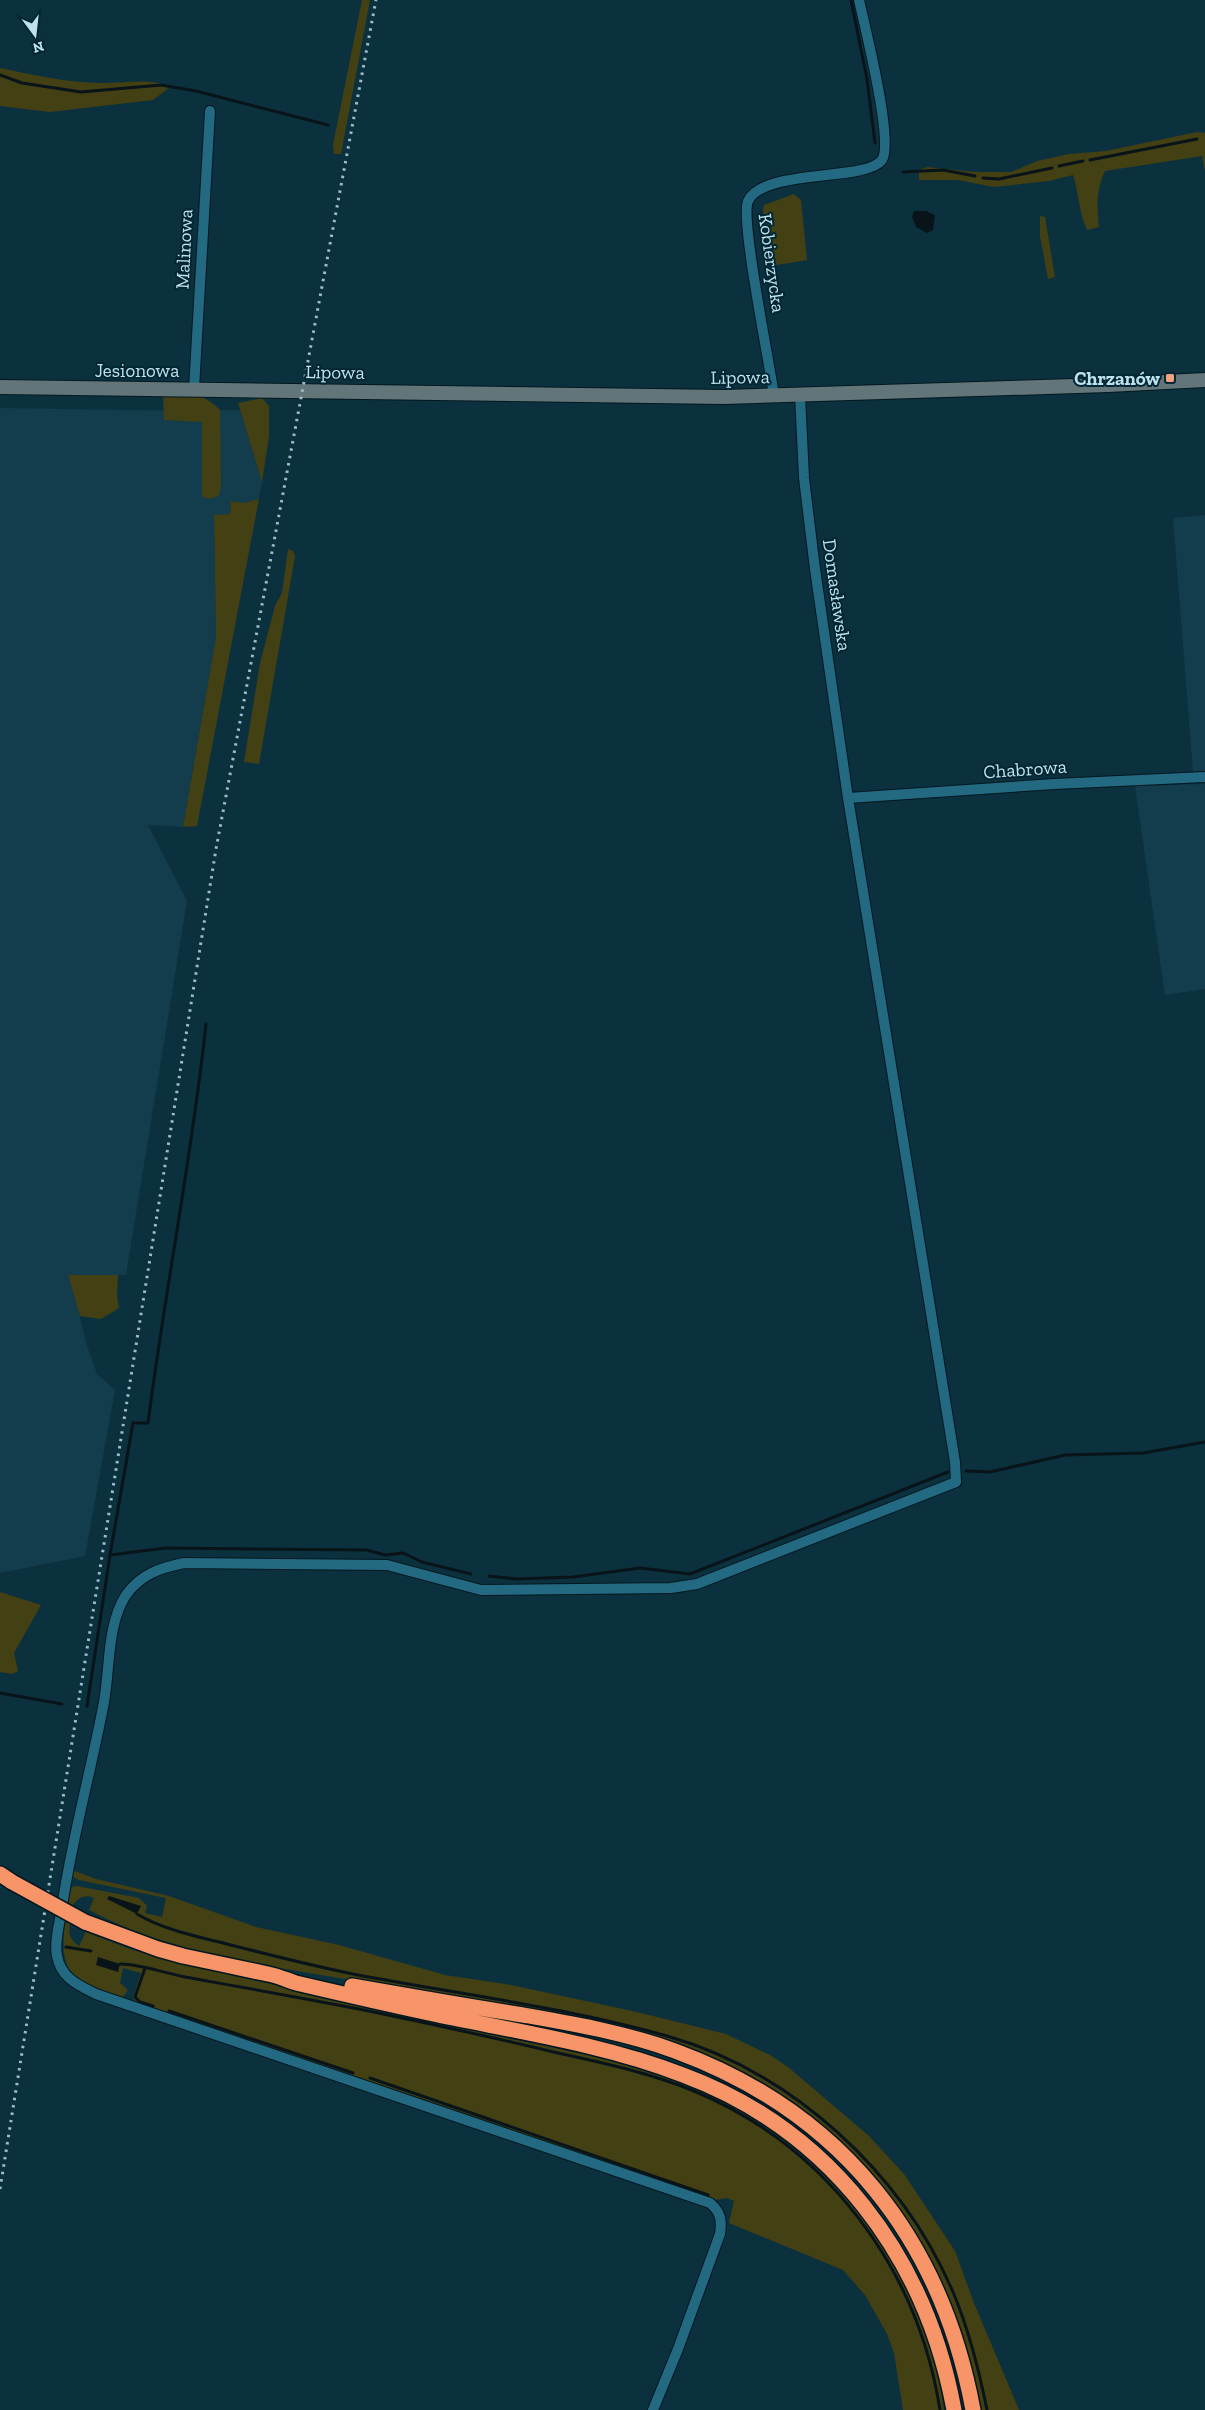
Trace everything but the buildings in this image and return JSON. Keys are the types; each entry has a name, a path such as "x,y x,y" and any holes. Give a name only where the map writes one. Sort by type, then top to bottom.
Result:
{"highway":[{"path":"6,1878 86,1922 158,1949 374,2001 624,2056 685,2075 723,2092 768,2118 810,2150 848,2187 889,2239 906,2268 930,2320 940,2350 954,2410"},
{"path":"272,1975 425,1998 603,2031 674,2051 724,2071 768,2096 793,2112 850,2162 889,2206 907,2232 934,2283 949,2318 967,2379 973,2410"}],"street":[{"name":"Kobierzycka","path":"774,396 750,249 746,214 747,202 760,188 772,184 870,167 882,159 886,147 884,120 860,0"},
{"name":"Malinowa","path":"194,389 210,111"},
{"name":"Lipowa","path":"274,390 686,397 774,396 1205,380"},
{"name":"Jesionowa","path":"0,387 274,390"},
{"name":"Domasławska","path":"653,2410 678,2349 720,2234 722,2224 716,2208 710,2203 96,1994 77,1985 66,1976 57,1954 58,1936 66,1880 104,1702 118,1612 126,1595 137,1582 153,1571 184,1563 387,1565 481,1590 671,1588 697,1584 956,1482 955,1462 848,798 815,569 804,478 800,395"},
{"name":"Chabrowa","path":"848,798 1054,784 1205,777"}],"shaded area":[{"path":"362,0 370,0 341,154 334,154 333,145"},
{"path":"0,68 73,81 98,83 153,82 170,87 153,100 50,112 0,106"},
{"path":"1197,132 1205,133 1205,171 1202,156 1105,171 1098,199 1099,227 1087,230 1082,217 1073,175 1049,181 994,187 958,180 919,180 919,170 927,167 975,172 1011,172 1037,161 1069,154 1106,151"},
{"path":"794,194 801,200 807,260 771,266 763,212 764,205"},
{"path":"914,211 926,211 935,215 933,230 927,233 916,227 912,217"},
{"path":"1040,216 1045,217 1055,277 1048,279 1040,236"},
{"path":"187,394 200,396 220,410 221,485 219,495 213,498 202,496 202,422 164,420 163,395"},
{"path":"262,398 269,406 269,436 262,482 238,403"},
{"path":"0,408 240,410 262,482 259,499 244,503 231,501 230,514 214,515 216,637 183,827 148,825 187,901 126,1275 68,1275 86,1343 97,1374 115,1390 85,1556 0,1573"},
{"path":"259,499 197,826 183,827 216,637 214,515 230,514 231,501 244,503"},
{"path":"1205,515 1205,771 1193,771 1173,518"},
{"path":"288,549 293,551 295,556 259,764 244,762 260,663 275,606 282,593"},
{"path":"1205,784 1205,989 1165,995 1135,786"},
{"path":"68,1275 118,1275 117,1296 119,1308 101,1319 80,1316"},
{"path":"0,1592 41,1605 14,1653 18,1671 12,1674 0,1672"},
{"path":"72,1870 96,1879 169,1896 256,1927 339,1945 445,1975 511,1985 637,2012 726,2034 770,2055 788,2067 869,2136 904,2174 955,2251 974,2303 1019,2410 981,2410 966,2348 944,2289 916,2234 880,2184 839,2140 791,2101 737,2070 677,2045 647,2037 474,2001 251,1963 184,1947 120,1925 89,1910 94,1898 82,1897 73,1905 67,1902 72,1887 77,1886 139,1898 147,1906 145,1913 162,1917 166,1898 79,1880 72,1876"},
{"path":"109,1896 141,1906 137,1914 107,1899"},
{"path":"65,1922 70,1924 70,1936 79,1946 86,1932 133,1950 180,1963 628,2065 675,2080 726,2103 773,2133 816,2168 854,2209 887,2253 913,2302 932,2355 944,2410 903,2410 894,2353 887,2334 865,2295 843,2270 729,2223 734,2201 727,2198 714,2200 136,2003 133,1997 141,1973 123,1968 120,1983 128,1990 123,1997 112,1995 88,1985 72,1973 67,1965 64,1946"},
{"path":"98,1957 120,1964 118,1972 96,1965"}],"waterway":[{"path":"851,0 867,79 875,143"},
{"path":"0,75 22,83 81,92 161,85 196,91 328,125"},
{"path":"1090,160 1197,139"},
{"path":"1059,166 1083,161"},
{"path":"983,178 999,179 1052,168"},
{"path":"903,172 943,170 975,176"},
{"path":"110,1555 133,1423 148,1423 193,1124 206,1024"},
{"path":"966,1471 990,1472 1065,1455 1143,1453 1205,1442"},
{"path":"489,1576 516,1579 573,1577 640,1568 690,1574 948,1472"},
{"path":"87,1706 110,1555 166,1548 367,1550 385,1555 403,1553 422,1562 471,1574"},
{"path":"0,1693 62,1704"},
{"path":"137,1914 178,1932 320,1967 550,2009 667,2036 713,2052 758,2074 799,2101 838,2133 873,2168 905,2207 931,2248 953,2292 973,2350 987,2410"},
{"path":"66,1947 91,1951"},
{"path":"120,1964 136,1965 185,1977 369,2011 610,2065 694,2091 742,2115 786,2145 825,2179 859,2219 888,2262 911,2309 929,2358 940,2410"},
{"path":"145,1968 135,1997 140,2002 153,2006"},
{"path":"169,2011 353,2073"},
{"path":"370,2078 708,2195"}],"railway":[{"path":"0,2189 216,849 376,0"}],"place":[{"name":"Chrzanów","path":"1170,378"}]}
